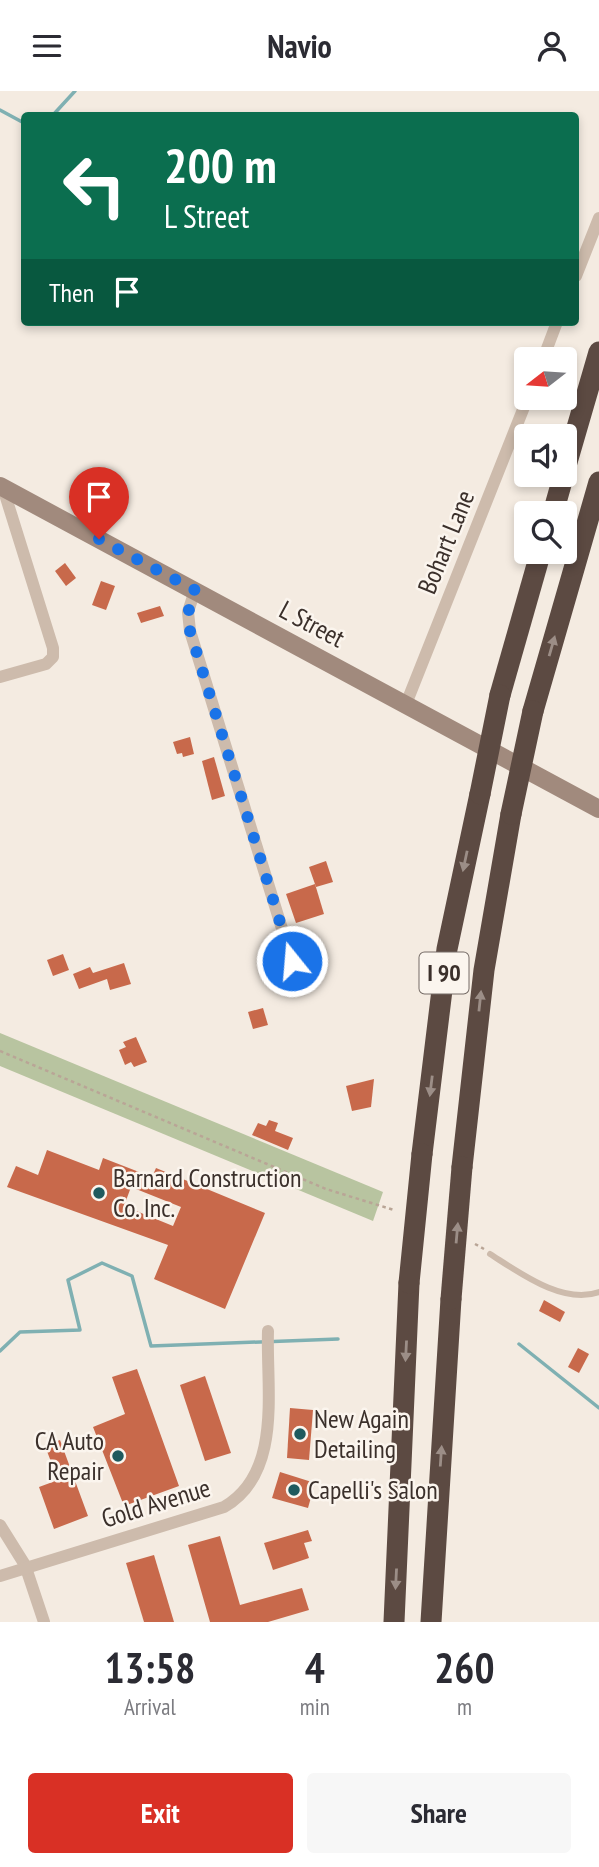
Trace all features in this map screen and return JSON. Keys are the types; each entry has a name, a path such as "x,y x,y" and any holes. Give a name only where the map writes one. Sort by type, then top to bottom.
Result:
{"highway":[{"path":"577,428 599,352"},
{"name":"I 90","path":"430,1622 451,1299 484,970 511,814 533,711 599,482"},
{"name":"I 90","path":"394,1622 409,1283 447,949 500,695 537,564"}],"street":[{"path":"579,268 599,218"},
{"path":"548,347 556,326"},
{"name":"Bohart Lane","path":"406,704 523,410"},
{"path":"0,677 46,664 53,657 53,648 2,487"},
{"name":"L Street","path":"2,487 599,809"},
{"path":"195,590 188,613 190,631 292,961"},
{"name":"Gold Avenue","path":"0,1576 224,1507 237,1499 253,1480 264,1453 268,1331"},
{"path":"0,1525 26,1567 44,1622"}],"lane":[{"path":"490,1254 548,1287 587,1296 599,1292"}],"path":[{"path":"0,1051 326,1189 394,1210"}],"green space":[{"path":"0,1033 383,1192 373,1221 0,1066"}],"building":[{"path":"65,563 76,578 66,586 55,571"},
{"path":"101,581 115,586 106,610 92,605"},
{"path":"160,606 164,616 141,623 137,613"},
{"path":"190,737 194,754 183,757 182,753 177,754 173,742"},
{"path":"214,757 225,796 212,800 202,761"},
{"path":"326,861 333,882 316,887 309,867"},
{"path":"315,884 324,914 296,923 286,894"},
{"path":"63,954 69,970 53,976 47,960"},
{"path":"124,963 131,984 110,990 107,979 79,989 73,974 90,967 93,973"},
{"path":"263,1008 268,1025 253,1029 248,1012"},
{"path":"136,1037 147,1062 134,1067 131,1062 125,1065 119,1050 126,1047 123,1042"},
{"path":"374,1079 371,1107 352,1111 346,1086"},
{"path":"269,1120 278,1123 275,1131 293,1138 288,1150 252,1135 258,1123 266,1126"},
{"path":"47,1150 99,1170 103,1158 152,1177 156,1168 265,1213 225,1309 154,1279 168,1245 7,1187 16,1166 38,1175","holes":["131,1187 181,1207 173,1226 124,1206"]},
{"path":"544,1300 565,1312 560,1322 539,1311"},
{"path":"578,1348 589,1354 579,1373 568,1367"},
{"path":"137,1369 179,1486 124,1506 93,1427 125,1414 112,1377"},
{"path":"205,1376 231,1453 205,1461 180,1385"},
{"name":"New Again Detailing","path":"290,1408 313,1410 309,1460 287,1458"},
{"path":"60,1440 88,1516 54,1529 39,1487 58,1480 45,1446"},
{"name":"Capelli's Salon","path":"280,1472 315,1483 308,1508 272,1498"},
{"path":"308,1530 312,1541 304,1543 309,1558 273,1570 264,1543"},
{"path":"220,1536 240,1605 302,1588 309,1610 268,1622 210,1622 188,1545"},
{"path":"154,1555 174,1622 144,1622 126,1563"}],"waterway":[{"path":"56,112 75,91"},
{"path":"0,110 21,121"},
{"path":"0,1351 20,1332 80,1330 68,1280 102,1263 132,1276 151,1346 338,1339"},
{"path":"519,1344 599,1408"}],"place":[{"name":"Barnard Construction Co. Inc.","path":"99,1193"},
{"name":"New Again Detailing","path":"300,1434"},
{"name":"CA Auto Repair","path":"118,1456"},
{"name":"Capelli's Salon","path":"294,1490"}],"route":[{"path":"99,539 195,590 188,613 190,631 292,961"}]}
